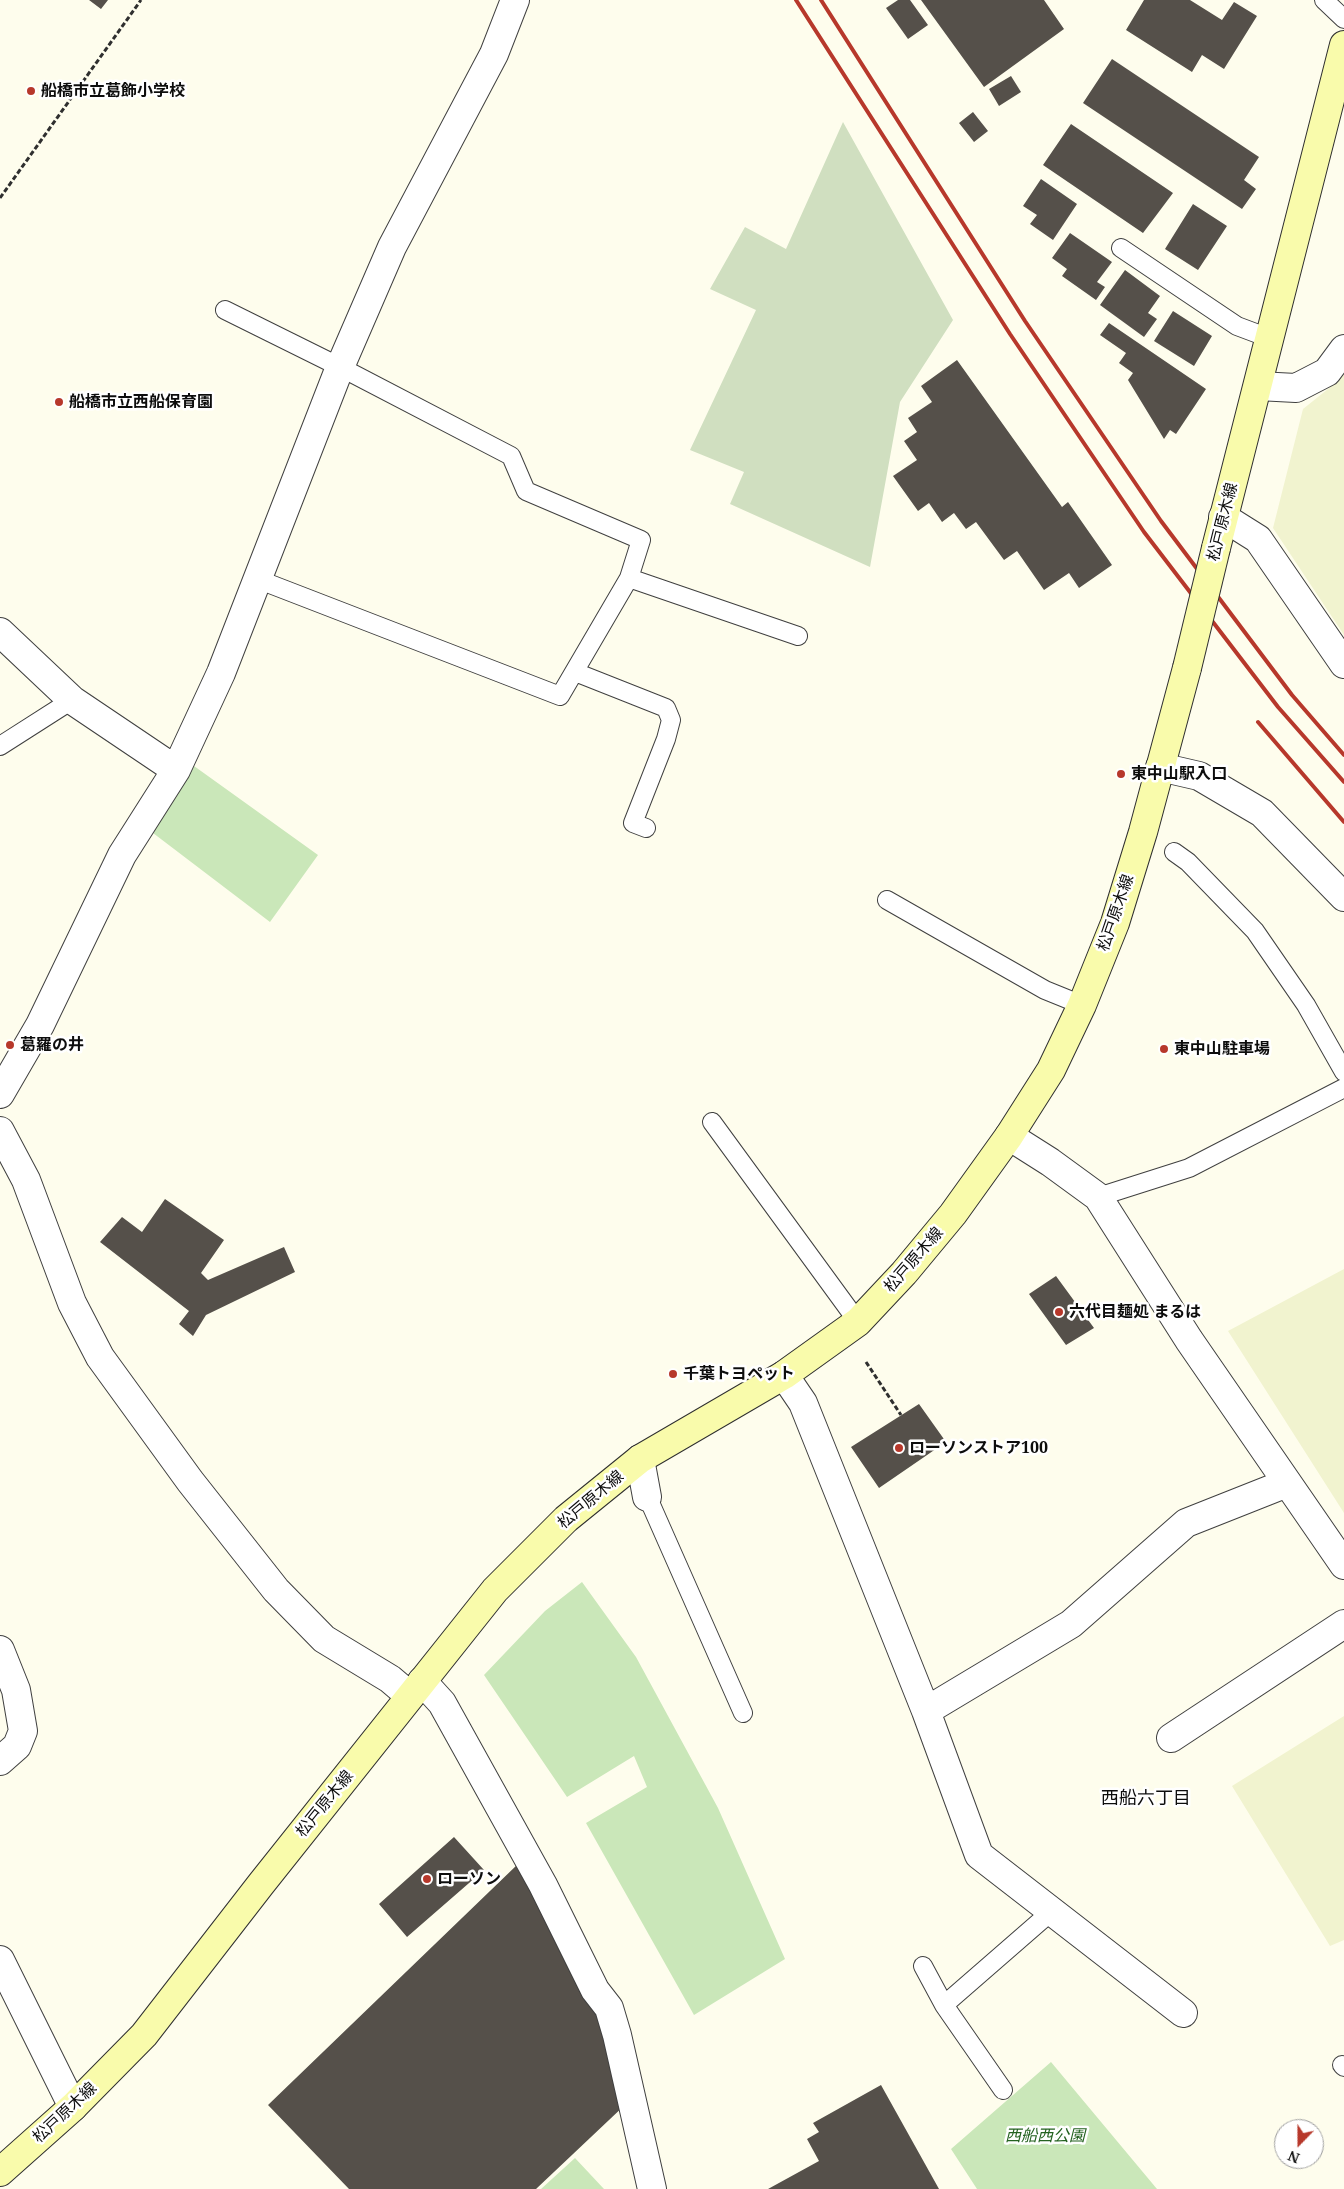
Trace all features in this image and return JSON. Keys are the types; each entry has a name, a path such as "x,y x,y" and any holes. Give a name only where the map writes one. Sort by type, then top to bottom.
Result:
{"main road":[{"name":"松戸原木線","path":"0,2172 73,2107 144,2035 260,1884 502,1584 566,1519 640,1459 784,1375 858,1322 904,1274 953,1214 1009,1136 1051,1070 1082,1005 1115,923 1143,832 1187,668 1344,45"}],"street":[{"path":"0,1094 40,1025 122,854 176,770 221,673 340,367 392,247 494,54 515,0"},
{"path":"1258,386 1296,388 1327,372 1344,349"},
{"path":"1224,518 1258,539 1344,664"},
{"path":"0,632 72,700 176,770"},
{"path":"1160,767 1199,776 1262,813 1344,897"},
{"path":"0,1131 26,1180 72,1303 100,1357 190,1481 276,1590 324,1639 390,1679 442,1702 543,1885 595,1990 609,2008 617,2035 652,2189"},
{"path":"1009,1136 1050,1162 1098,1197 1189,1340 1344,1565"},
{"path":"784,1375 803,1402 926,1711 979,1855 1183,2013"},
{"path":"640,1459 648,1498"},
{"path":"926,1711 1071,1624 1186,1523 1288,1483"},
{"path":"1172,1738 1344,1624"},
{"path":"0,1650 16,1690 23,1731 18,1746 0,1761"},
{"path":"0,1960 73,2107"}],"lane":[{"path":"1324,0 1344,19"},
{"path":"1121,248 1237,326 1269,338"},
{"path":"225,310 340,367 511,456 526,491 641,540 629,578 560,696 257,579"},
{"path":"629,578 798,636"},
{"path":"574,672 666,708 671,720 666,739 633,822 646,828"},
{"path":"0,746 72,700"},
{"path":"1174,852 1188,862 1255,931 1306,1004 1344,1072"},
{"path":"887,900 1045,990 1082,1005"},
{"path":"1098,1197 1189,1168 1344,1088"},
{"path":"712,1122 858,1322"},
{"path":"648,1498 742,1713"},
{"path":"944,2005 1052,1911"},
{"path":"923,1966 944,2005 1003,2090"}],"path":[{"path":"0,198 141,0"},
{"path":"866,1362 901,1415"}],"green space":[{"path":"843,122 953,320 900,402 870,567 730,504 744,472 690,450 756,310 710,289 745,227 786,249"},
{"path":"1344,371 1344,635 1273,528 1303,409 1333,385"},
{"path":"194,766 318,855 270,922 153,833"},
{"path":"1344,1269 1344,1513 1228,1331"},
{"path":"582,1582 636,1657 718,1808 785,1959 694,2015 586,1823 647,1787 634,1756 567,1797 484,1675 545,1611"},
{"path":"1344,1716 1344,1940 1330,1946 1232,1786"},
{"name":"西船西公園","path":"1051,2062 1157,2189 977,2189 951,2149"},
{"path":"575,2158 604,2189 541,2189"}],"building":[{"path":"89,0 108,0 101,9"},
{"path":"898,0 910,0 928,25 908,39 886,8"},
{"path":"921,0 1044,0 1064,29 984,87"},
{"path":"1144,0 1190,0 1222,20 1234,2 1257,16 1224,69 1202,55 1192,72 1126,30"},
{"path":"1112,59 1259,157 1244,180 1256,189 1242,209 1083,103"},
{"path":"1011,76 1021,92 999,106 989,89"},
{"path":"973,112 988,131 974,142 959,123"},
{"path":"1071,124 1173,193 1143,233 1043,165"},
{"path":"1041,179 1077,204 1053,240 1030,224 1037,215 1023,206"},
{"path":"1193,204 1227,226 1198,270 1165,249"},
{"path":"1070,233 1112,262 1097,282 1105,287 1096,300 1062,276 1067,269 1052,258"},
{"path":"1125,270 1160,296 1148,313 1157,319 1144,337 1100,305"},
{"path":"1173,311 1212,336 1194,366 1154,341"},
{"path":"1109,323 1206,389 1176,434 1170,430 1164,439 1128,380 1133,373 1119,363 1126,353 1100,335"},
{"path":"957,360 1062,507 1068,502 1112,565 1079,588 1069,573 1044,590 1017,551 1004,560 976,522 966,529 954,513 942,522 929,503 918,511 893,476 917,460 904,441 917,432 908,418 932,402 921,386"},
{"path":"165,1199 224,1240 201,1273 208,1280 284,1247 295,1272 206,1315 193,1336 179,1324 189,1311 100,1242 122,1217 142,1232"},
{"path":"1056,1276 1094,1328 1066,1345 1029,1294"},
{"path":"919,1404 946,1442 879,1488 851,1447"},
{"path":"454,1837 484,1870 407,1937 379,1904"},
{"path":"518,1864 608,2020 627,2103 536,2189 349,2189 268,2105"},
{"path":"881,2085 939,2189 768,2189 819,2161 807,2139 819,2132 813,2123"}],"railway":[{"path":"796,0 1010,334 1144,532 1278,707 1344,782"},
{"path":"821,0 1025,321 1161,521 1292,695 1344,755"},
{"path":"1258,722 1344,822"}],"place":[{"name":"船橋市立葛飾小学校","path":"31,91"},
{"name":"船橋市立西船保育園","path":"59,402"},
{"name":"東中山駅入口","path":"1121,774"},
{"name":"葛羅の井","path":"10,1045"},
{"name":"東中山駐車場","path":"1164,1049"},
{"name":"六代目麺処 まるは","path":"1059,1312"},
{"name":"千葉トヨペット","path":"673,1374"},
{"name":"ローソンストア100","path":"899,1448"},
{"name":"ローソン","path":"427,1879"}],"district":[{"name":"西船六丁目","path":"1146,1799"}]}
